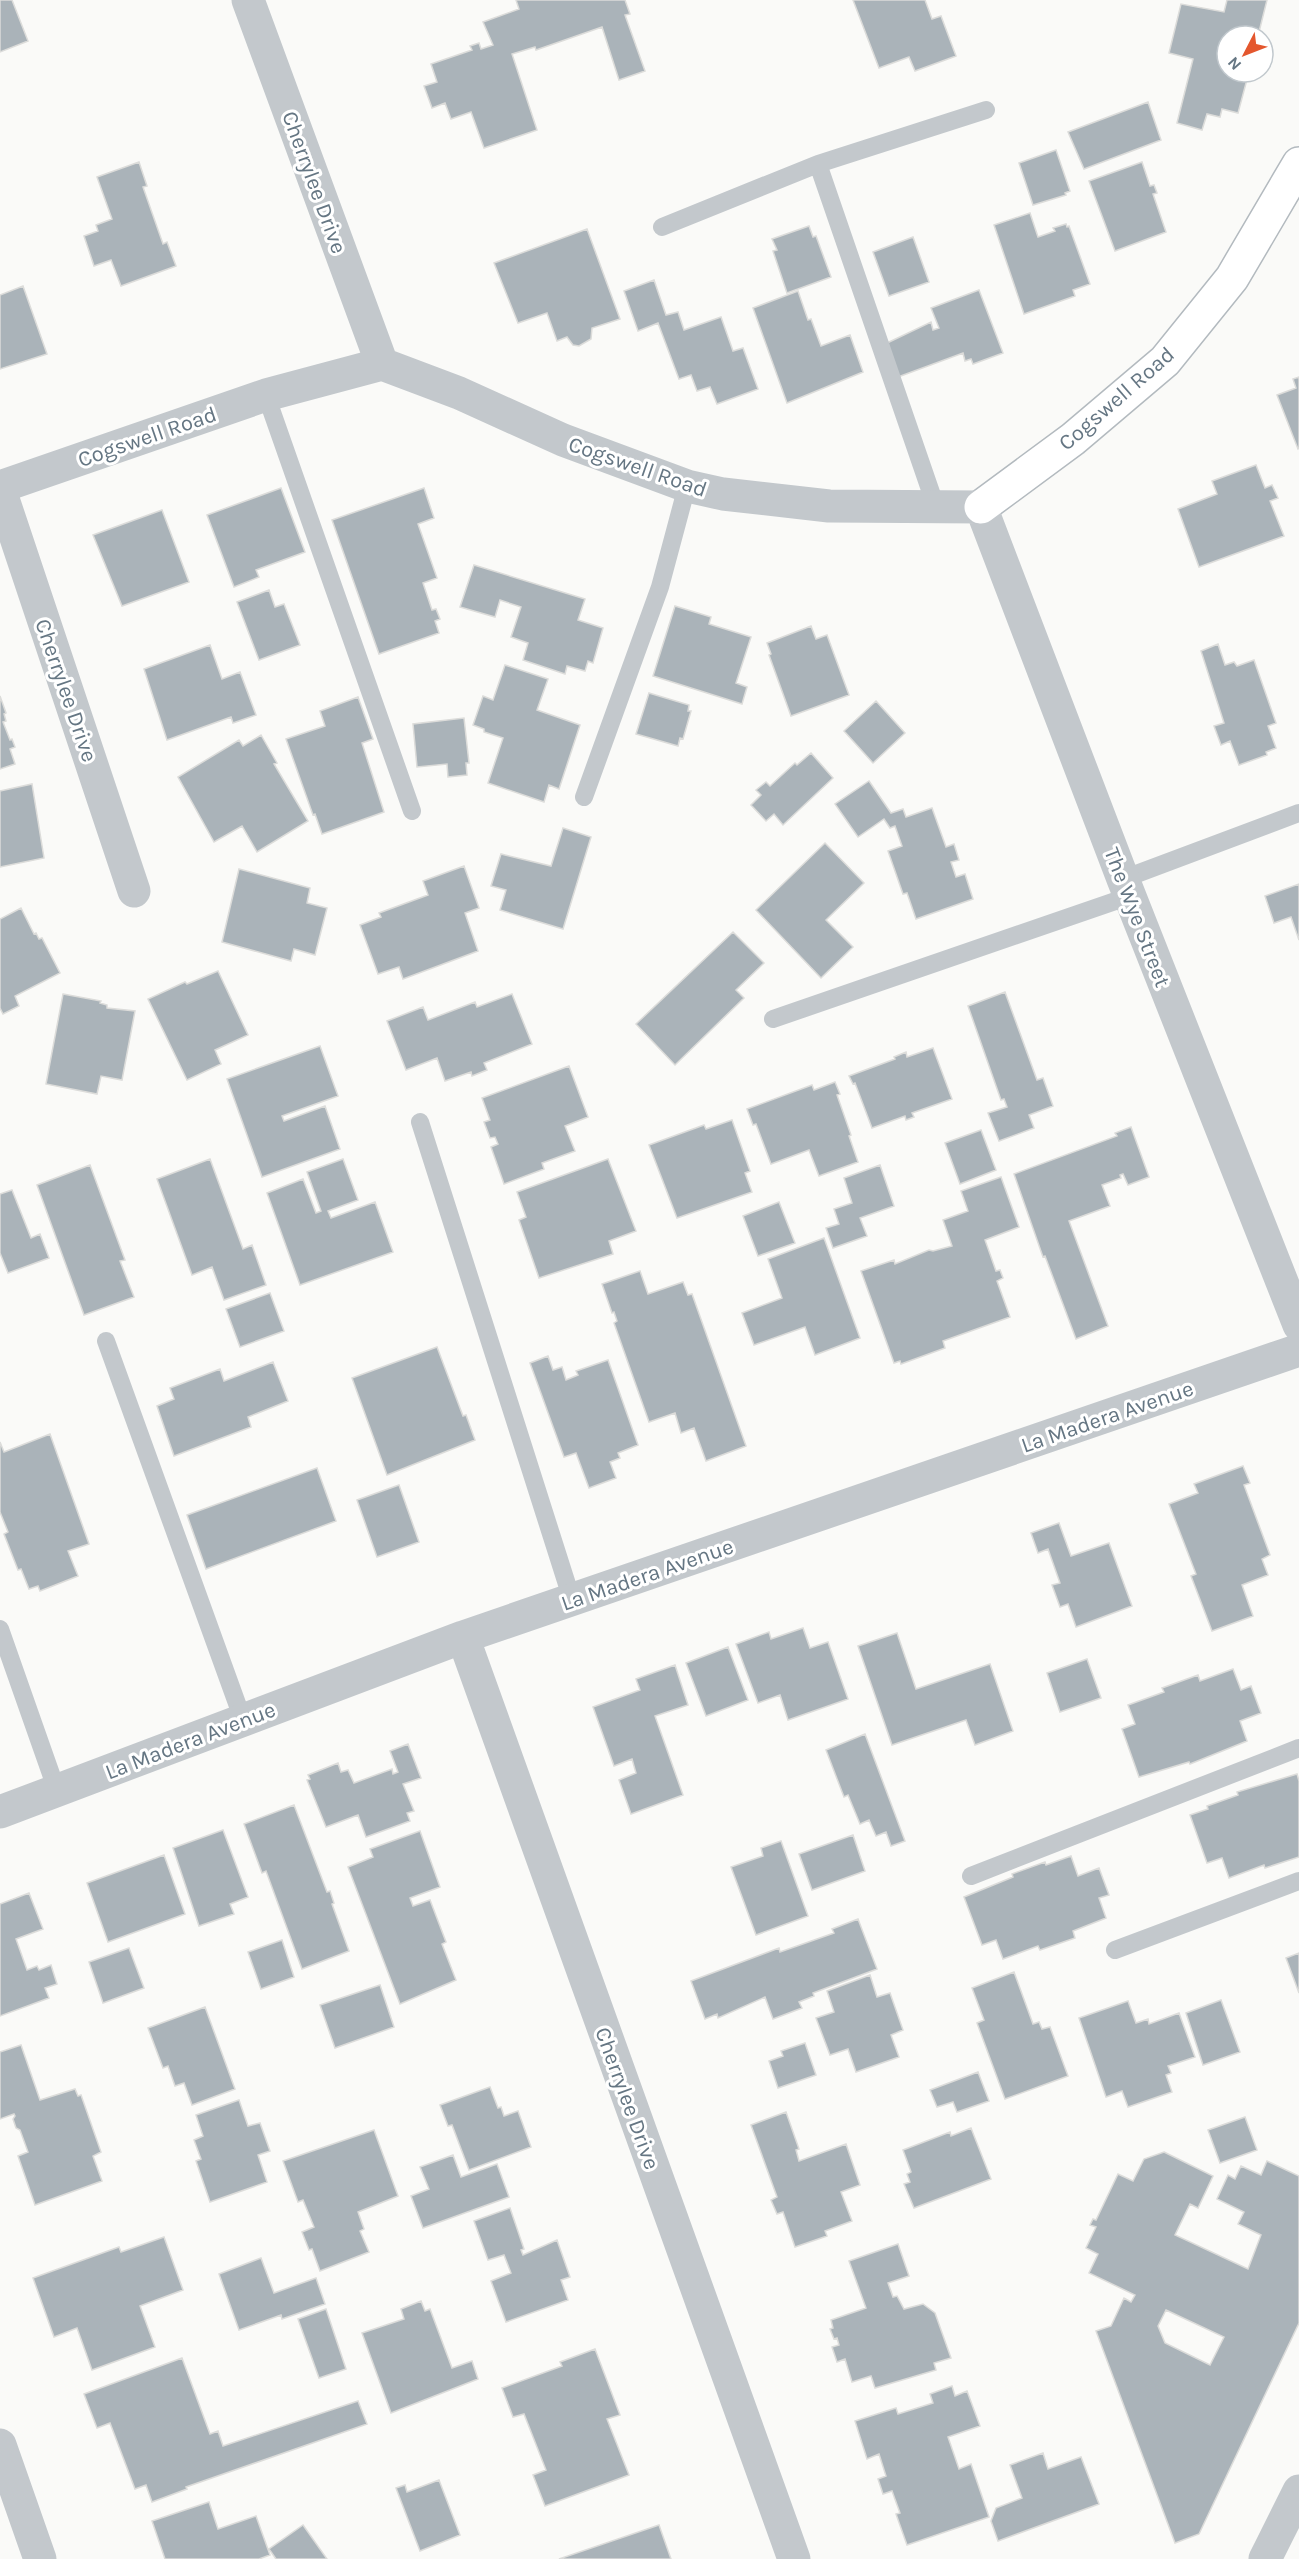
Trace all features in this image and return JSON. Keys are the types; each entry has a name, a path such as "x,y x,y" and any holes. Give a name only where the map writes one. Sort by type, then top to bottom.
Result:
{"street":[{"name":"Cherrylee Drive","path":"248,0 382,364"},
{"name":"Cogswell Road","path":"0,489 266,395 382,364 459,393 563,440 687,486 723,494 829,506 981,507 1073,439 1165,361 1232,278 1299,164"},
{"name":"Cherrylee Drive","path":"0,489 134,891"},
{"name":"The Wye Street","path":"981,507 1127,888 1299,1325"},
{"name":"La Madera Avenue","path":"0,1812 463,1637 1299,1350"},
{"name":"Cherrylee Drive","path":"463,1637 794,2559"},
{"path":"0,2445 40,2559"},
{"path":"1265,2559 1299,2491"}],"lane":[{"path":"662,227 818,164 986,110"},
{"path":"818,164 936,507"},
{"path":"266,395 412,811"},
{"path":"584,797 660,587 687,486"},
{"path":"773,1018 1127,888 1299,813"},
{"path":"420,1122 572,1600"},
{"path":"106,1341 243,1720"},
{"path":"0,1629 57,1791"},
{"path":"971,1876 1299,1748"},
{"path":"1115,1950 1299,1881"}],"building":[{"path":"0,0 12,0 28,41 0,52"},
{"path":"516,0 625,0 630,14 625,15 645,71 619,80 602,27 536,50 535,47 512,54 537,130 484,148 471,112 451,119 445,103 432,108 424,86 437,82 431,64 472,50 470,46 479,43 481,49 493,45 483,22 519,9"},
{"path":"853,0 925,0 932,19 941,16 956,56 915,71 909,57 879,68"},
{"path":"1227,0 1267,0 1261,24 1215,24 1215,84 1246,84 1238,113 1222,109 1220,117 1207,114 1202,130 1177,123 1193,59 1169,53 1181,4 1224,12"},
{"path":"1148,102 1161,140 1084,169 1068,132"},
{"path":"1056,150 1070,191 1065,193 1066,195 1033,205 1019,163"},
{"path":"139,162 147,186 143,187 163,244 167,242 176,266 121,286 111,260 94,266 84,236 98,231 96,225 112,219 97,177"},
{"path":"1142,162 1150,186 1154,185 1157,193 1153,194 1166,232 1115,251 1089,181"},
{"path":"1030,213 1038,237 1055,231 1053,228 1066,224 1067,227 1069,226 1090,284 1073,290 1075,296 1024,314 994,225"},
{"path":"809,226 813,237 816,236 831,277 787,293 773,251 777,250 772,239"},
{"path":"587,229 620,319 592,328 591,339 579,346 573,345 567,337 557,341 547,313 518,323 494,263"},
{"path":"913,237 929,282 889,296 873,252"},
{"path":"654,280 666,315 678,312 684,330 721,317 733,351 743,348 758,389 717,404 710,387 697,391 691,375 679,379 658,323 638,331 624,291"},
{"path":"23,286 47,354 0,369 0,295"},
{"path":"979,290 1003,353 973,364 971,359 965,361 963,353 898,377 885,344 931,322 933,330 939,328 931,308"},
{"path":"798,291 808,320 811,319 821,346 850,335 863,372 787,403 753,308"},
{"path":"1299,377 1298,449 1277,395 1296,388 1293,379"},
{"path":"1256,465 1265,488 1272,485 1278,498 1270,501 1284,536 1199,567 1178,509 1217,494 1212,481"},
{"path":"281,488 305,552 256,570 259,577 234,587 207,515"},
{"path":"424,488 434,518 418,524 437,578 423,583 432,610 436,609 440,619 435,621 439,633 379,654 332,520"},
{"path":"162,510 189,582 122,606 93,535"},
{"path":"474,565 585,599 578,620 603,628 593,663 588,661 585,671 567,666 565,674 523,660 528,643 511,637 521,607 500,600 495,617 460,607"},
{"path":"269,590 275,607 284,604 300,645 259,660 237,602"},
{"path":"675,606 711,617 709,624 751,637 736,683 747,687 742,704 653,676"},
{"path":"811,626 816,639 827,635 849,695 791,716 769,655 771,654 767,643"},
{"path":"1218,644 1225,665 1234,662 1237,666 1254,660 1276,723 1268,726 1276,748 1266,752 1267,755 1239,765 1230,741 1221,745 1214,726 1224,723 1201,651"},
{"path":"210,645 222,679 240,672 256,715 233,723 231,717 167,740 144,669"},
{"path":"505,665 548,679 537,710 580,725 559,789 549,785 544,802 488,783 503,738 484,732 484,729 473,725 483,696 493,700"},
{"path":"649,693 689,705 688,711 691,711 683,739 680,738 678,746 636,734"},
{"path":"0,696 6,713 4,714 6,721 3,722 15,747 10,749 15,764 0,769"},
{"path":"358,697 373,739 362,743 384,812 322,834 286,739 325,726 320,711"},
{"path":"876,701 905,733 873,763 844,731"},
{"path":"464,718 469,763 466,763 467,775 448,777 447,764 417,767 413,724"},
{"path":"261,735 277,763 274,764 308,821 257,852 242,826 214,842 178,777 239,740 243,746"},
{"path":"811,753 833,778 783,825 774,814 766,821 751,805 761,795 756,790 766,782 770,786 795,763 797,765"},
{"path":"869,781 891,813 903,809 906,817 932,808 946,847 954,844 959,860 951,862 956,877 965,874 973,899 916,919 907,893 903,894 888,851 902,846 895,826 890,828 884,819 858,837 835,804"},
{"path":"32,784 44,858 0,867 0,791"},
{"path":"563,828 591,837 563,929 500,910 506,890 491,886 501,854 551,866"},
{"path":"825,843 864,883 826,920 853,947 821,978 756,910"},
{"path":"464,866 479,908 465,913 478,951 403,979 399,967 378,974 360,925 381,917 379,913 428,895 423,881"},
{"path":"239,869 310,888 307,903 327,908 315,955 294,949 291,961 222,942"},
{"path":"1299,884 1299,940 1291,917 1274,923 1265,896"},
{"path":"21,908 34,934 36,933 39,939 42,938 60,973 15,996 19,1006 3,1014 0,1008 0,919"},
{"path":"733,932 764,963 736,990 744,998 675,1065 636,1024"},
{"path":"218,971 248,1035 215,1050 221,1064 187,1080 148,999 185,982 187,984"},
{"path":"1005,992 1037,1080 1043,1078 1053,1106 1029,1115 1034,1128 999,1141 988,1113 1007,1107 1004,1099 1001,1100 968,1006"},
{"path":"63,994 101,1001 100,1003 107,1005 107,1008 135,1011 122,1080 101,1076 97,1094 46,1084"},
{"path":"512,994 532,1044 484,1063 487,1070 472,1076 471,1072 445,1081 437,1058 406,1070 387,1021 423,1007 428,1020 475,1002 477,1007"},
{"path":"320,1046 338,1096 282,1116 284,1121 325,1106 340,1149 262,1177 227,1079"},
{"path":"933,1048 952,1099 912,1113 914,1117 906,1120 905,1116 872,1128 855,1083 853,1084 849,1076 895,1059 894,1057 906,1052 907,1057"},
{"path":"569,1066 588,1117 565,1126 575,1151 542,1163 544,1169 504,1184 491,1147 498,1144 495,1137 490,1138 484,1122 490,1120 482,1098"},
{"path":"835,1082 858,1162 819,1176 809,1150 771,1164 756,1124 753,1125 747,1109 812,1085 814,1090"},
{"path":"732,1120 750,1171 745,1173 752,1192 677,1218 649,1145 704,1125 706,1129"},
{"path":"1131,1127 1149,1177 1128,1185 1123,1174 1120,1175 1121,1178 1102,1185 1110,1206 1069,1221 1108,1326 1076,1339 1045,1256 1043,1257 1014,1174 1117,1136 1115,1133"},
{"path":"981,1130 996,1170 960,1184 945,1143"},
{"path":"210,1159 243,1249 252,1245 266,1285 224,1300 212,1267 192,1275 157,1179"},
{"path":"343,1159 358,1200 328,1211 331,1218 375,1202 393,1252 300,1285 267,1193 303,1179 316,1213 321,1211 307,1172"},
{"path":"608,1159 636,1231 609,1241 613,1254 539,1278 519,1220 526,1217 517,1192"},
{"path":"90,1165 125,1260 120,1261 134,1297 84,1315 37,1185"},
{"path":"880,1165 894,1206 860,1218 867,1236 833,1248 826,1228 839,1224 834,1209 852,1203 844,1178"},
{"path":"1001,1177 1019,1227 985,1240 996,1271 1000,1270 1003,1278 997,1281 1010,1317 943,1341 945,1348 901,1364 900,1361 894,1363 861,1271 894,1260 895,1264 929,1250 952,1246 943,1220 968,1211 961,1191"},
{"path":"12,1190 31,1238 40,1234 49,1258 8,1273 0,1253 0,1194"},
{"path":"779,1202 795,1243 758,1256 743,1216"},
{"path":"824,1238 860,1338 815,1355 805,1327 754,1345 742,1313 782,1298 768,1259"},
{"path":"640,1271 648,1294 683,1282 688,1295 692,1294 746,1446 706,1461 694,1428 681,1433 675,1413 649,1422 614,1323 617,1321 614,1312 612,1313 602,1284"},
{"path":"270,1293 284,1331 240,1347 226,1309"},
{"path":"437,1347 463,1416 466,1415 475,1440 387,1475 352,1378"},
{"path":"548,1356 553,1370 562,1367 566,1380 578,1375 576,1371 608,1360 638,1445 618,1453 620,1458 610,1462 616,1478 589,1488 576,1453 564,1457 530,1363"},
{"path":"273,1362 288,1401 248,1417 251,1427 174,1456 157,1406 174,1399 170,1388 220,1369 224,1381"},
{"path":"50,1434 89,1544 68,1551 78,1576 40,1591 38,1586 29,1589 21,1569 18,1570 4,1534 8,1532 0,1512 0,1442 4,1452"},
{"path":"1243,1466 1250,1483 1244,1485 1270,1555 1262,1559 1268,1575 1242,1585 1253,1616 1212,1631 1191,1576 1196,1574 1169,1504 1198,1493 1194,1484"},
{"path":"317,1468 336,1521 206,1569 187,1515"},
{"path":"399,1485 419,1542 377,1557 357,1500"},
{"path":"1059,1523 1071,1556 1109,1543 1132,1606 1076,1627 1068,1604 1060,1607 1052,1585 1060,1583 1048,1549 1038,1553 1031,1533"},
{"path":"803,1628 810,1648 828,1642 848,1699 788,1720 780,1695 758,1703 736,1644 769,1632 771,1639"},
{"path":"897,1633 916,1689 990,1664 1013,1731 975,1745 966,1720 892,1745 858,1646"},
{"path":"728,1647 748,1700 706,1716 686,1663"},
{"path":"1087,1659 1101,1698 1060,1712 1047,1673"},
{"path":"675,1665 688,1705 655,1716 683,1795 631,1814 619,1780 636,1773 632,1759 614,1766 593,1707 640,1690 636,1679"},
{"path":"1233,1669 1241,1690 1251,1686 1261,1713 1240,1721 1247,1741 1190,1764 1189,1762 1139,1777 1122,1729 1135,1724 1128,1705 1164,1692 1162,1688 1198,1675 1200,1681"},
{"path":"865,1734 905,1841 891,1846 886,1832 876,1836 869,1820 860,1824 848,1795 844,1797 826,1750"},
{"path":"408,1744 421,1778 403,1784 414,1811 407,1813 410,1821 366,1837 358,1815 326,1827 307,1780 310,1779 308,1775 338,1763 341,1772 348,1770 354,1783 392,1769 393,1774 398,1772 390,1751"},
{"path":"1297,1774 1299,1781 1299,1857 1265,1868 1264,1865 1229,1878 1222,1858 1207,1863 1190,1815 1238,1795 1237,1792"},
{"path":"294,1805 327,1892 330,1891 334,1903 332,1904 349,1951 302,1969 266,1871 262,1873 244,1824"},
{"path":"223,1830 248,1897 230,1904 234,1914 199,1926 173,1848"},
{"path":"420,1831 440,1887 410,1898 413,1906 430,1900 446,1942 442,1944 456,1980 400,2004 348,1867 373,1857 370,1849"},
{"path":"853,1835 865,1871 812,1890 799,1854"},
{"path":"781,1841 808,1916 756,1935 731,1867 763,1856 761,1848"},
{"path":"164,1855 185,1914 108,1942 87,1883"},
{"path":"1071,1856 1078,1876 1099,1868 1109,1895 1099,1898 1106,1918 1073,1931 1075,1938 1040,1950 1038,1946 1003,1959 996,1940 982,1945 964,1897 1013,1877 1012,1874 1045,1862 1046,1865"},
{"path":"29,1893 43,1929 16,1939 27,1970 37,1966 39,1970 51,1965 57,1984 45,1988 49,1998 0,2016 0,1904"},
{"path":"858,1919 877,1969 813,1993 814,1996 799,2002 802,2008 773,2019 765,1997 718,2018 717,2014 705,2019 691,1981 779,1948 780,1952 834,1933 832,1929"},
{"path":"282,1940 294,1977 261,1989 248,1952"},
{"path":"129,1948 144,1988 103,2003 89,1962"},
{"path":"1299,1953 1299,1993 1286,1958"},
{"path":"1014,1972 1033,2024 1039,2022 1042,2029 1050,2027 1068,2076 1005,2099 977,2023 984,2020 972,1988"},
{"path":"870,1975 877,1997 890,1993 903,2030 891,2035 899,2057 856,2072 848,2049 830,2055 816,2018 834,2012 827,1991"},
{"path":"380,1985 394,2027 335,2048 320,2005"},
{"path":"1221,2000 1240,2052 1203,2065 1186,2013"},
{"path":"1128,2001 1136,2023 1148,2019 1149,2024 1179,2013 1195,2057 1168,2066 1171,2073 1166,2075 1172,2092 1128,2107 1122,2091 1106,2097 1079,2018"},
{"path":"205,2007 235,2089 192,2105 184,2083 175,2086 168,2066 163,2068 148,2028"},
{"path":"805,2043 816,2075 778,2088 769,2061 783,2056 781,2051"},
{"path":"21,2045 40,2100 75,2089 78,2096 81,2095 101,2152 93,2156 102,2181 35,2205 18,2156 28,2152 20,2130 16,2128 13,2119 15,2116 14,2114 0,2119 0,2052"},
{"path":"978,2072 989,2101 957,2112 953,2102 937,2107 930,2090"},
{"path":"490,2087 498,2108 501,2107 504,2116 518,2111 531,2147 469,2170 452,2125 448,2126 440,2105"},
{"path":"239,2100 248,2126 260,2123 270,2151 258,2155 267,2182 210,2202 196,2161 201,2159 194,2140 203,2136 196,2115"},
{"path":"786,2112 799,2149 796,2150 799,2161 846,2144 860,2185 841,2192 852,2221 825,2231 827,2236 795,2247 783,2212 777,2214 771,2200 777,2197 751,2125"},
{"path":"1245,2117 1257,2150 1220,2163 1208,2130"},
{"path":"971,2128 991,2179 914,2208 904,2184 910,2182 907,2174 911,2172 903,2150 950,2132 951,2136"},
{"path":"374,2130 398,2196 358,2212 364,2229 360,2231 369,2252 320,2271 312,2249 309,2250 302,2232 314,2227 303,2200 298,2202 283,2161"},
{"path":"1164,2152 1213,2176 1198,2208 1190,2204 1175,2235 1248,2269 1261,2235 1238,2224 1244,2212 1217,2199 1228,2175 1235,2179 1241,2166 1261,2175 1267,2161 1299,2176 1299,2323 1199,2534 1175,2543 1096,2331 1111,2326 1124,2298 1131,2302 1135,2295 1089,2273 1098,2254 1086,2248 1096,2227 1090,2225 1093,2219 1096,2220 1118,2174 1133,2181 1144,2159","holes":["1166,2310 1224,2337 1210,2365 1165,2343 1158,2326"]},
{"path":"453,2155 461,2177 497,2164 509,2197 423,2228 411,2196 429,2189 420,2167"},
{"path":"510,2208 524,2249 521,2250 523,2255 557,2240 570,2277 561,2280 568,2300 506,2322 491,2281 511,2273 504,2255 488,2260 474,2221"},
{"path":"164,2237 183,2290 140,2306 155,2347 92,2370 77,2328 54,2337 33,2278 119,2247 121,2252"},
{"path":"898,2244 909,2276 888,2283 893,2297 897,2296 904,2309 923,2304 935,2313 951,2358 934,2363 936,2370 875,2388 871,2376 852,2382 845,2359 837,2362 832,2347 839,2345 830,2329 833,2328 831,2320 866,2308 849,2261"},
{"path":"261,2258 274,2293 316,2278 325,2304 282,2319 281,2315 239,2330 219,2274"},
{"path":"421,2301 425,2311 430,2309 452,2368 472,2361 478,2379 391,2413 362,2333 404,2319 401,2309"},
{"path":"326,2309 346,2369 319,2378 298,2319"},
{"path":"595,2349 620,2415 607,2419 629,2475 545,2506 533,2475 546,2470 524,2414 513,2417 502,2388 562,2366 560,2362"},
{"path":"182,2358 210,2434 218,2431 223,2446 358,2401 367,2424 186,2487 187,2489 152,2502 146,2485 135,2489 110,2423 97,2428 84,2394"},
{"path":"952,2386 955,2396 967,2391 980,2426 948,2437 959,2469 971,2464 989,2517 907,2545 896,2514 900,2513 892,2491 883,2494 878,2479 886,2476 879,2454 867,2459 855,2421 896,2408 898,2414 933,2403 930,2394"},
{"path":"1043,2453 1048,2469 1081,2457 1099,2504 998,2541 991,2521 996,2508 1022,2498 1010,2465"},
{"path":"439,2480 460,2535 420,2551 396,2488 405,2485 407,2492"},
{"path":"209,2502 218,2529 256,2516 270,2555 259,2559 165,2559 152,2521"},
{"path":"303,2525 327,2559 276,2559 269,2549"},
{"path":"659,2525 671,2559 559,2559"}]}
